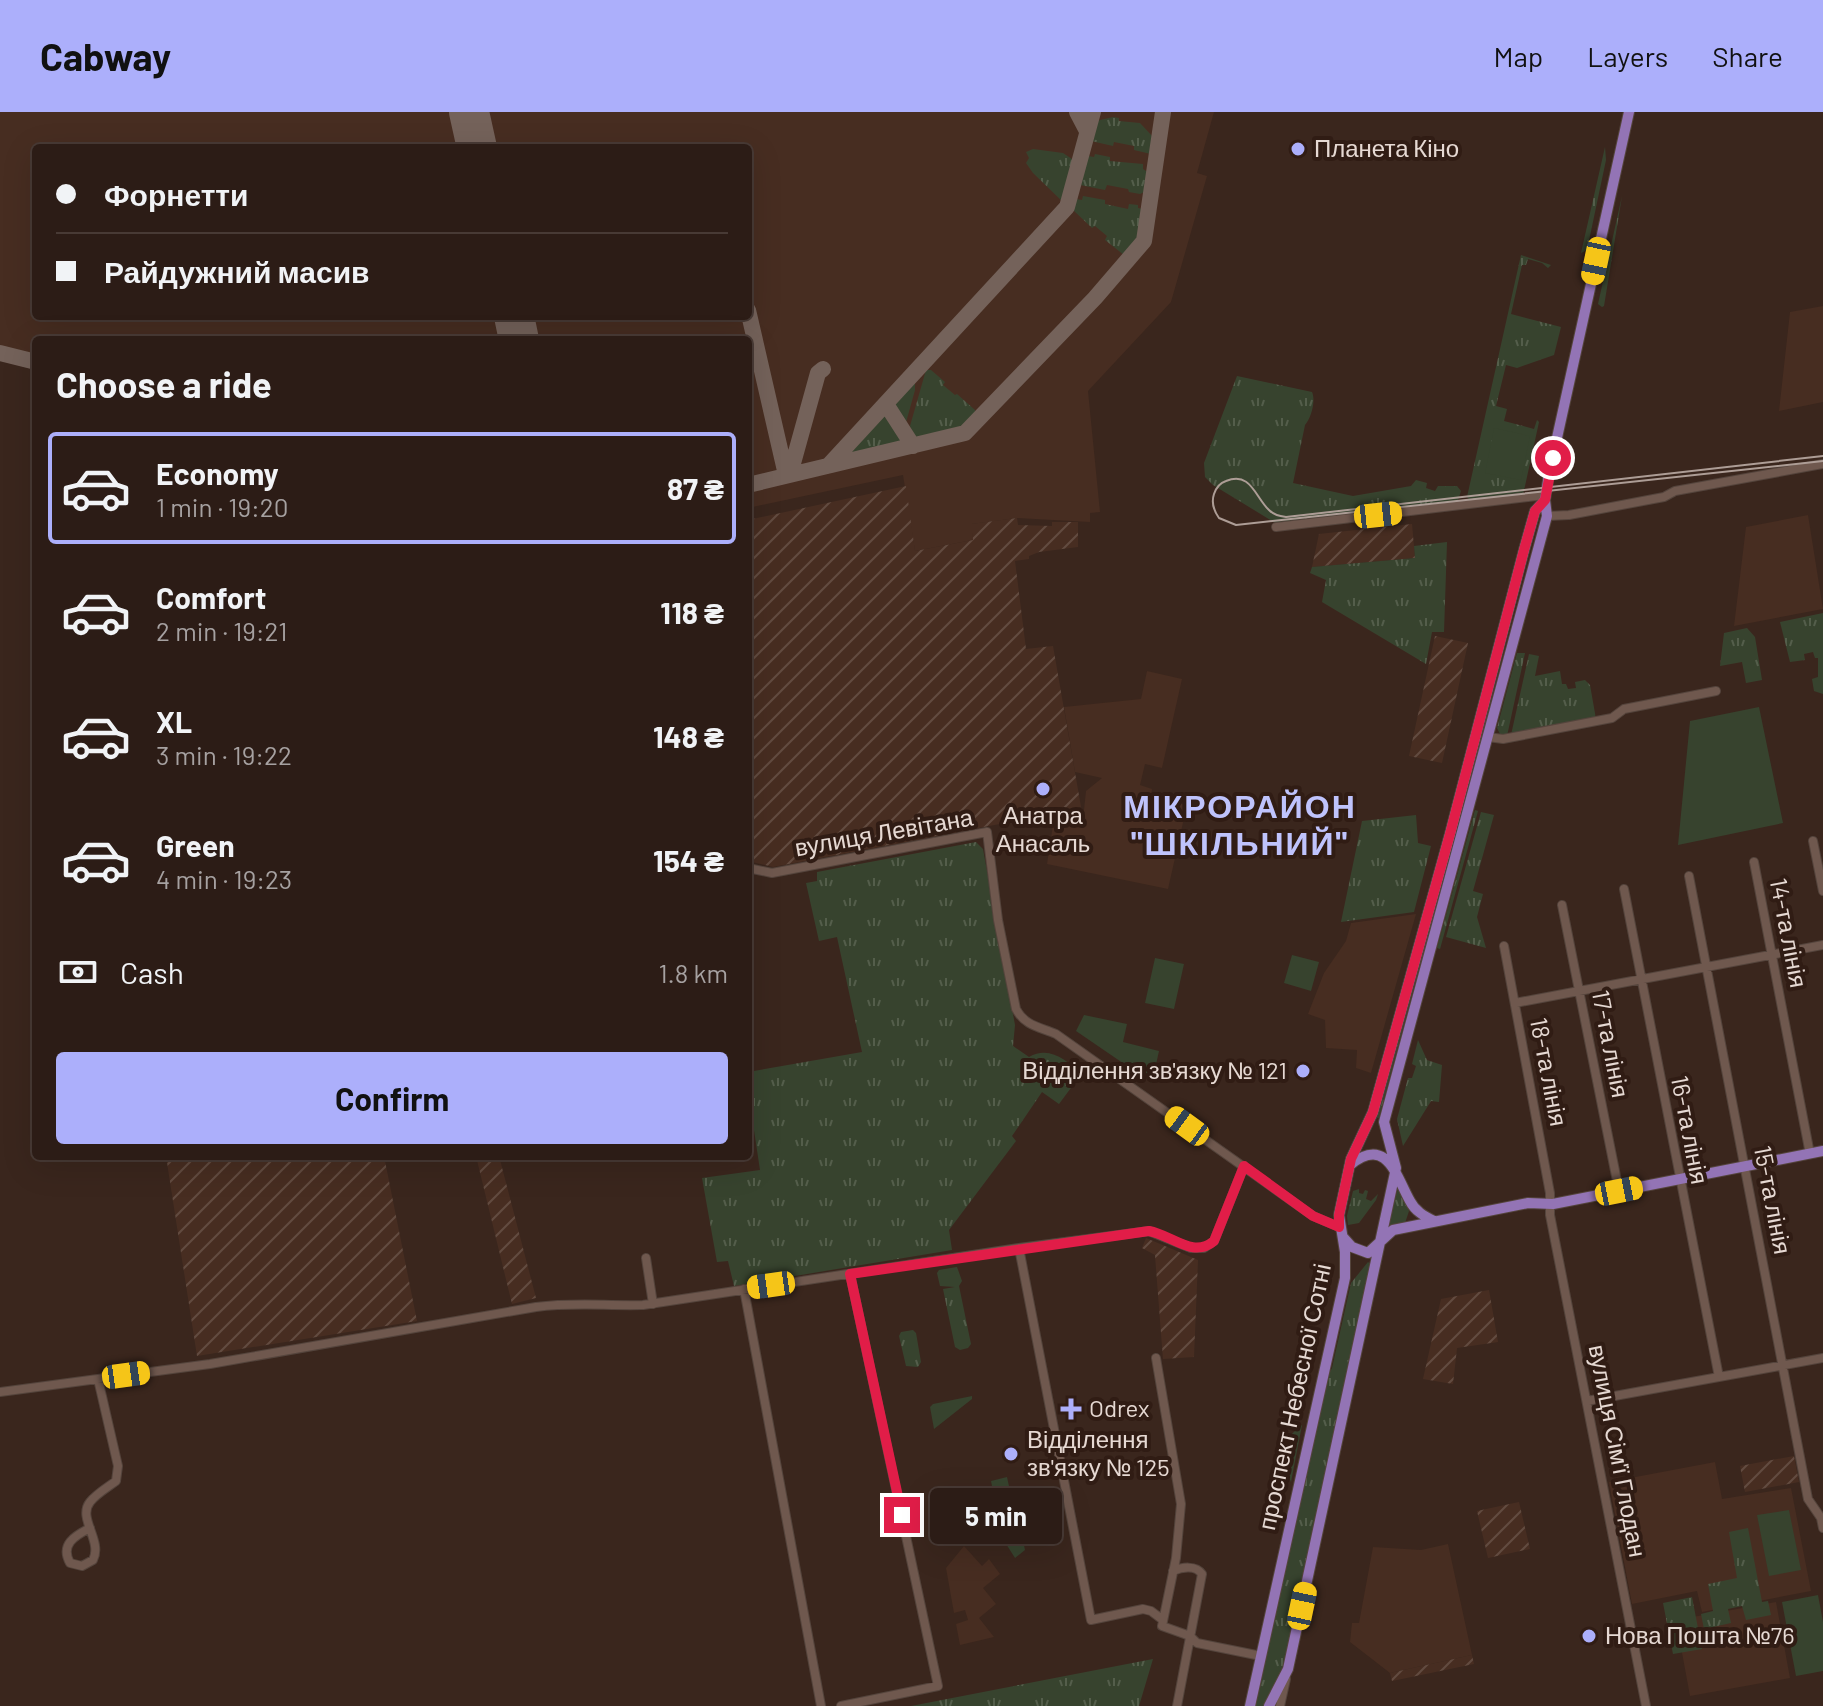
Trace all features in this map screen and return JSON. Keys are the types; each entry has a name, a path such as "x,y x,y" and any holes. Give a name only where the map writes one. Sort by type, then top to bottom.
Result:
{"main road":[{"name":"проспект Небесної Сотні","path":"1250,1706 1344,1281 1345,1252 1339,1215 1350,1165 1373,1112 1455,836 1488,737 1547,516 1545,498 1629,112"},
{"name":"проспект Небесної Сотні","path":"1269,1706 1288,1669 1396,1168 1384,1122 1524,550 1535,511 1545,498"},
{"name":"вулиця Левітана","path":"1340,1231 1352,1247 1364,1253 1371,1252 1393,1230 1528,1203 1548,1204 1619,1191 1823,1151"},
{"path":"1350,1165 1368,1155 1389,1161 1396,1168 1410,1201 1423,1215 1434,1221"}],"street":[{"path":"1547,516 1555,518 1664,497 1675,491 1823,464"},
{"path":"1276,527 1545,498"},
{"path":"1488,737 1503,739 1612,718 1624,709 1716,691"},
{"name":"вулиця Левітана","path":"752,869 772,873 987,832 998,920 1016,1009 1021,1018 1056,1034 1313,1216 1340,1231"},
{"path":"1813,841 1823,891"},
{"name":"14-та лінія","path":"1754,862 1810,1154"},
{"name":"15-та лінія","path":"1689,876 1808,1499 1821,1518 1823,1528"},
{"name":"16-та лінія","path":"1624,889 1678,1179 1719,1377"},
{"name":"17-та лінія","path":"1562,905 1619,1191"},
{"path":"1515,1003 1823,945"},
{"name":"18-та лінія","path":"1504,946 1550,1193 1548,1204"},
{"path":"0,1392 210,1364 536,1307 587,1302 614,1306 653,1304 1149,1231 1191,1248 1204,1248 1214,1241 1244,1166"},
{"name":"вулиця Сім'ї Глодан","path":"1548,1204 1646,1706"},
{"path":"1019,1248 1091,1620 1148,1609 1163,1620"},
{"path":"646,1258 653,1304"},
{"path":"841,1706 938,1686 850,1274"},
{"path":"744,1289 821,1706"},
{"path":"1156,1358 1180,1501 1173,1571 1162,1626 1190,1636 1197,1643 1261,1656"},
{"path":"1587,1401 1823,1358"},
{"path":"90,1528 74,1536 66,1546 70,1563 82,1566 93,1560 97,1547 86,1511 88,1503 116,1481 118,1466 98,1379"},
{"path":"1173,1571 1182,1567 1198,1569 1202,1574 1177,1706"},
{"path":"1280,1706 1288,1669"}],"shaded area":[{"path":"0,112 1214,112 1197,173 1207,176 1171,302 1088,391 1100,512 1090,513 1090,522 1017,518 972,524 973,540 915,551 903,475 752,507 752,336 32,336 32,367 0,359"},
{"path":"1823,306 1823,402 1779,411 1790,312"},
{"path":"906,486 915,551 973,540 971,524 1017,518 1018,525 1052,526 1052,522 1078,522 1078,547 1039,552 1029,556 1029,559 1015,561 1026,649 1053,646 1081,807 1027,815 1021,820 773,867 752,862 752,519"},
{"path":"1808,515 1823,609 1734,626 1746,527"},
{"path":"1412,524 1415,558 1312,567 1319,534"},
{"path":"1435,636 1468,643 1442,763 1409,756"},
{"path":"1147,671 1182,679 1162,768 1145,764 1140,785 1152,789 1151,796 1187,805 1168,889 1047,864 1053,825 1083,819 1086,791 1102,778 1075,772 1064,707 1141,699"},
{"path":"1416,914 1371,1073 1356,1068 1357,1050 1326,1048 1325,1020 1308,1014 1324,973 1346,941 1351,923"},
{"path":"167,1160 385,1160 417,1321 197,1356"},
{"path":"477,1160 500,1160 536,1298 512,1304"},
{"path":"1146,1238 1198,1260 1194,1357 1163,1359 1155,1255 1142,1248"},
{"path":"1489,1290 1498,1342 1457,1348 1453,1384 1423,1379 1441,1299"},
{"path":"1794,1456 1799,1482 1745,1492 1740,1466"},
{"path":"1715,1462 1722,1499 1791,1488 1811,1591 1702,1612 1697,1591 1632,1604 1609,1482"},
{"path":"1519,1502 1530,1549 1488,1558 1477,1511"},
{"path":"1448,1544 1472,1655 1390,1673 1350,1642 1352,1623 1359,1623 1373,1547 1421,1550"},
{"path":"964,1546 982,1566 989,1559 1000,1574 983,1588 996,1604 979,1618 994,1637 960,1645 956,1624 968,1620 965,1610 954,1613 946,1568"},
{"path":"1776,1602 1790,1678 1690,1696 1676,1620"},
{"path":"1472,1655 1474,1664 1392,1681 1390,1673"}],"green space":[{"path":"1119,118 1119,121 1140,123 1154,138 1151,154 1134,150 1134,146 1114,142 1113,146 1091,141 1096,121"},
{"path":"1605,147 1606,160 1587,250 1581,253"},
{"path":"1033,149 1063,153 1075,161 1064,203 1026,163 1029,158 1026,152"},
{"path":"1095,154 1110,157 1110,161 1143,164 1143,169 1149,173 1146,191 1140,194 1107,185 1105,190 1080,185 1088,156 1094,157"},
{"path":"1083,196 1128,209 1129,204 1143,209 1138,238 1124,255 1105,240 1107,236 1095,226 1092,228 1072,209 1076,199 1082,200"},
{"path":"1622,196 1604,306 1602,307 1598,304"},
{"path":"1521,255 1551,265 1548,268 1528,259 1526,265 1522,265 1511,314 1561,327 1554,355 1517,368 1506,365 1496,406 1507,409 1504,421 1534,429 1537,420 1539,422 1523,495 1471,501 1467,497"},
{"path":"926,370 931,370 945,382 943,385 975,410 976,415 956,432 916,441 910,426"},
{"path":"1237,376 1312,392 1312,409 1305,425 1293,483 1353,496 1411,486 1416,480 1427,483 1426,488 1435,491 1438,486 1457,486 1461,491 1457,503 1277,524 1205,477 1204,463"},
{"path":"915,381 915,390 905,426 893,406"},
{"path":"886,413 902,442 848,456 847,454"},
{"path":"1494,428 1530,436 1521,480 1485,473"},
{"path":"1447,542 1444,632 1432,632 1426,664 1322,602 1326,580 1310,573 1312,567 1415,558 1414,546"},
{"path":"1823,613 1823,694 1814,691 1812,679 1818,677 1818,658 1813,652 1804,654 1805,660 1790,662 1780,622"},
{"path":"1747,628 1755,637 1762,680 1746,683 1742,662 1720,666 1724,633"},
{"path":"1517,653 1525,653 1507,736 1501,736 1497,728"},
{"path":"1529,654 1539,656 1535,676 1560,671 1562,684 1566,684 1568,689 1576,688 1575,682 1585,680 1590,685 1596,719 1511,735"},
{"path":"1759,707 1783,823 1678,845 1690,721"},
{"path":"1475,810 1478,811 1440,949 1437,948"},
{"path":"1481,812 1494,815 1473,891 1483,894 1477,917 1486,948 1446,937"},
{"path":"1416,815 1418,843 1431,846 1414,912 1341,922 1362,821"},
{"path":"1453,841 1379,1118 1377,1118"},
{"path":"976,842 983,849 1015,1025 1013,1046 1029,1057 1044,1053 1057,1056 1082,1073 1059,1104 1042,1092 1012,1136 1016,1141 949,1230 952,1250 734,1286 728,1261 717,1262 702,1178 760,1170 752,1117 752,1071 862,1052 837,937 819,941 806,883 817,881 817,872"},
{"path":"1292,955 1319,962 1311,991 1284,983"},
{"path":"1155,958 1184,964 1174,1009 1145,1003"},
{"path":"1084,1015 1127,1024 1123,1042 1159,1051 1152,1083 1076,1031"},
{"path":"1418,1040 1427,1060 1442,1065 1439,1102 1431,1101 1403,1146 1397,1119 1408,1078 1412,1078 1416,1066 1412,1064"},
{"path":"1399,1184 1409,1211 1405,1223 1388,1226"},
{"path":"1359,1189 1359,1193 1363,1194 1365,1190 1368,1191 1366,1199 1371,1201 1378,1194 1359,1223 1348,1225 1353,1191"},
{"path":"1368,1262 1372,1265 1285,1662 1264,1706 1255,1706 1327,1377 1332,1368 1351,1283"},
{"path":"957,1267 962,1281 959,1286 971,1344 960,1350 955,1347 943,1289 955,1287 940,1286 937,1273"},
{"path":"913,1330 921,1362 918,1367 906,1366 899,1336 901,1332"},
{"path":"972,1396 934,1429 930,1407 933,1404"},
{"path":"1302,1425 1291,1482 1283,1450 1288,1438"},
{"path":"1007,1477 1014,1509 997,1512 991,1481"},
{"path":"1789,1510 1801,1570 1769,1576 1757,1515"},
{"path":"1018,1517 1025,1550 1015,1558 1001,1536 1009,1530 1002,1521"},
{"path":"1748,1528 1762,1602 1768,1601 1771,1615 1746,1620 1742,1606 1728,1609 1731,1623 1704,1629 1701,1614 1713,1611 1708,1584 1737,1578 1729,1532"},
{"path":"1818,1595 1823,1622 1823,1671 1796,1676 1782,1602"},
{"path":"1692,1597 1702,1649 1673,1654 1663,1603"},
{"path":"1153,1659 1139,1706 911,1706"}],"taxiway":[{"path":"1077,112 1087,131"},
{"path":"829,465 1067,207 1093,112"},
{"path":"752,484 965,433 1095,298 1144,241 1163,112"},
{"path":"750,320 786,475"},
{"path":"0,353 32,361"},
{"path":"790,474 818,373 823,369"},
{"path":"886,404 913,446"}],"runway":[{"path":"469,112 476,144"},
{"path":"515,320 518,336"}],"tram line":[{"path":"1823,456 1286,517 1271,512 1247,482 1234,479 1218,486 1213,504 1219,518 1236,525 1823,461"}],"place":[{"name":"Планета Кіно","path":"1298,149"},
{"name":"Анатра Анасаль","path":"1043,789"},
{"name":"Відділення зв'язку № 121","path":"1303,1071"},
{"name":"Odrex","path":"1071,1409"},
{"name":"Відділення зв'язку № 125","path":"1011,1454"},
{"name":"Нова Пошта №76","path":"1589,1636"}],"district":[{"name":"МІКРОРАЙОН \"ШКІЛЬНИЙ\"","path":"1240,826"}],"route":[{"path":"902,1515 850,1274 1149,1231 1191,1248 1204,1248 1214,1241 1244,1166 1313,1216 1339,1227 1351,1159 1373,1112 1524,550 1535,511 1545,500 1553,458"}]}
